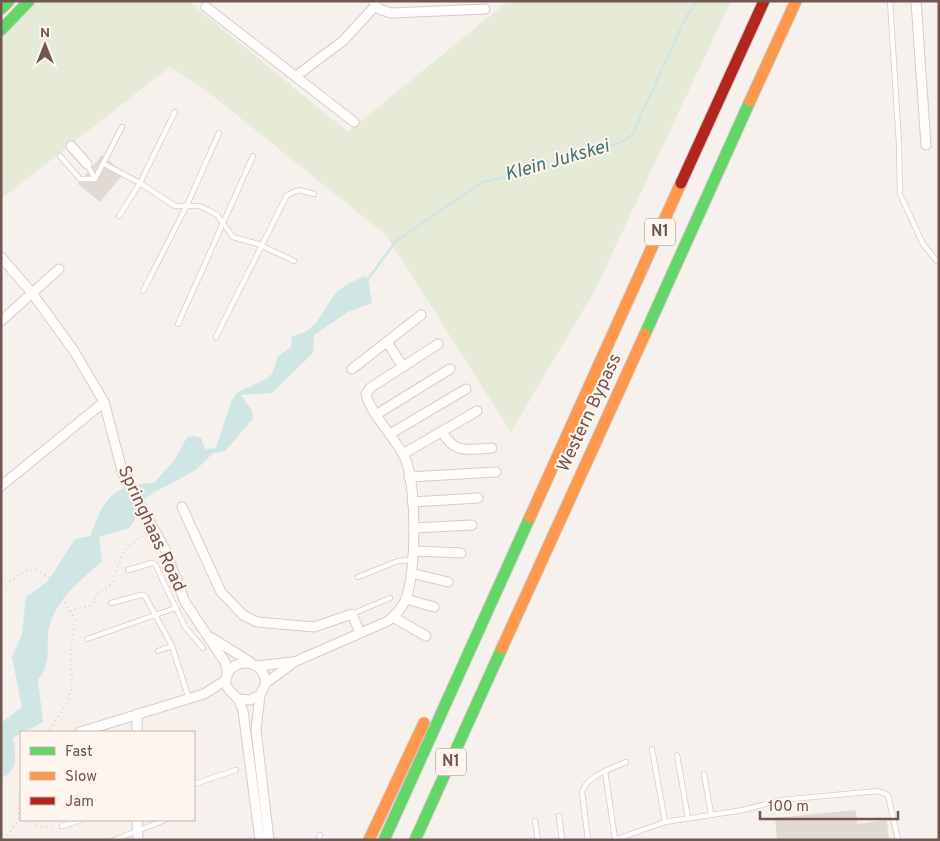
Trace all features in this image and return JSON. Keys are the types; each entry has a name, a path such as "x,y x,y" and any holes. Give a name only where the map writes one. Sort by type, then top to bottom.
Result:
{"main road":[{"path":"1,9 9,1"},
{"path":"1,30 29,1"},
{"name":"Western Bypass","path":"384,840 764,1"},
{"name":"Western Bypass","path":"415,840 796,1"},
{"path":"427,840 486,684"},
{"path":"369,840 424,723 448,698"}],"street":[{"path":"916,1 926,145"},
{"path":"296,76 343,41 374,3 384,12 485,9"},
{"path":"206,7 354,122"},
{"path":"71,146 87,164"},
{"name":"Springhaas Road","path":"1,257 32,293 74,351 104,402 123,474 165,549 185,602 226,662 227,677"},
{"path":"1,321 59,269"},
{"path":"352,369 421,316"},
{"path":"386,342 404,367"},
{"path":"269,840 256,738 260,695 266,683 294,662 393,617 406,599 414,551 409,477 402,454 366,397 366,392 438,344"},
{"path":"377,414 450,369"},
{"path":"390,434 466,389"},
{"path":"1,486 104,402"},
{"path":"402,454 477,411"},
{"path":"442,431 448,443 455,448 492,448"},
{"path":"409,477 496,472"},
{"path":"412,502 478,498"},
{"path":"182,506 222,592 243,615 257,622 314,627 352,614 360,633"},
{"path":"413,528 472,525"},
{"path":"414,551 461,553"},
{"path":"411,573 448,582"},
{"path":"406,599 434,607"},
{"path":"393,617 426,636"},
{"path":"208,636 262,671 266,683"},
{"path":"83,731 204,694 227,677 238,664 254,665 294,662"},
{"path":"227,677 227,688 235,696 243,711 260,840"},
{"path":"204,694 235,696 250,700 260,695"},
{"path":"137,714 137,731"},
{"path":"137,821 138,836"}],"lane":[{"path":"890,1 899,144 900,194 923,244 936,260"},
{"path":"119,216 140,183 174,112"},
{"path":"94,179 104,164 122,127"},
{"path":"143,290 186,207 219,133"},
{"path":"60,156 80,179 94,179"},
{"path":"178,324 252,156"},
{"path":"87,164 94,179"},
{"path":"104,164 140,183 175,206 199,206 208,210 216,215 234,237 262,246 294,261"},
{"path":"216,337 290,192 299,190 314,194"},
{"path":"358,577 398,561 413,560"},
{"path":"128,570 152,562 155,564 185,627 203,648"},
{"path":"111,603 143,595 172,646 189,699"},
{"path":"352,614 390,598"},
{"path":"87,639 175,608"},
{"path":"158,651 172,646"},
{"path":"652,749 665,822"},
{"path":"677,756 688,818"},
{"path":"588,840 583,790 590,780 626,762"},
{"path":"195,784 236,770"},
{"path":"605,771 614,840 665,822 742,810 781,800 884,791 888,795 898,840"},
{"path":"704,774 711,814"},
{"path":"559,816 562,840"},
{"path":"62,826 78,821"},
{"path":"114,840 138,836 164,821"},
{"path":"535,821 538,840"}],"path":[{"path":"70,612 92,605 97,594 111,584 124,551 153,527"},
{"path":"1,587 24,572 36,569 50,578 74,619 70,649 72,688 67,704 49,731"},
{"path":"20,792 20,808"},
{"path":"5,840 20,820"},
{"path":"26,821 39,827 62,826"}],"green space":[{"path":"34,1 193,1 192,4 348,132 508,1 731,1 595,290 511,432 386,235 203,88 170,67 1,199 1,33"}],"water":[{"path":"363,276 368,279 372,303 348,312 314,335 313,353 272,393 241,395 252,411 253,419 225,451 213,453 196,470 153,493 140,503 134,522 129,528 99,537 102,561 65,597 50,624 46,664 38,680 43,722 26,731 20,731 20,734 13,738 15,761 11,771 1,778 1,723 22,707 12,657 22,634 26,597 48,581 75,539 90,536 105,503 119,490 128,486 154,483 176,458 187,437 201,438 205,449 216,448 231,402 238,392 266,379 272,374 278,356 291,347 292,336 308,330 314,325 336,293"}],"building":[{"path":"102,155 124,173 100,202 78,184"},
{"path":"856,810 857,824 887,820 889,840 777,840 775,818"}],"waterway":[{"name":"Klein Jukskei","path":"368,279 396,241 483,182 569,161 624,141 632,135 686,17 697,1"}],"traffic: fast":[{"path":"1,9 9,1"},
{"path":"1,30 29,1"},
{"path":"645,334 750,101"},
{"path":"384,840 530,517"},
{"path":"415,840 502,648"}],"traffic: slow":[{"path":"750,101 796,1"},
{"path":"530,517 681,183"},
{"path":"502,648 645,334"},
{"path":"369,840 424,723"}],"traffic: jam":[{"path":"681,183 764,1"}]}
